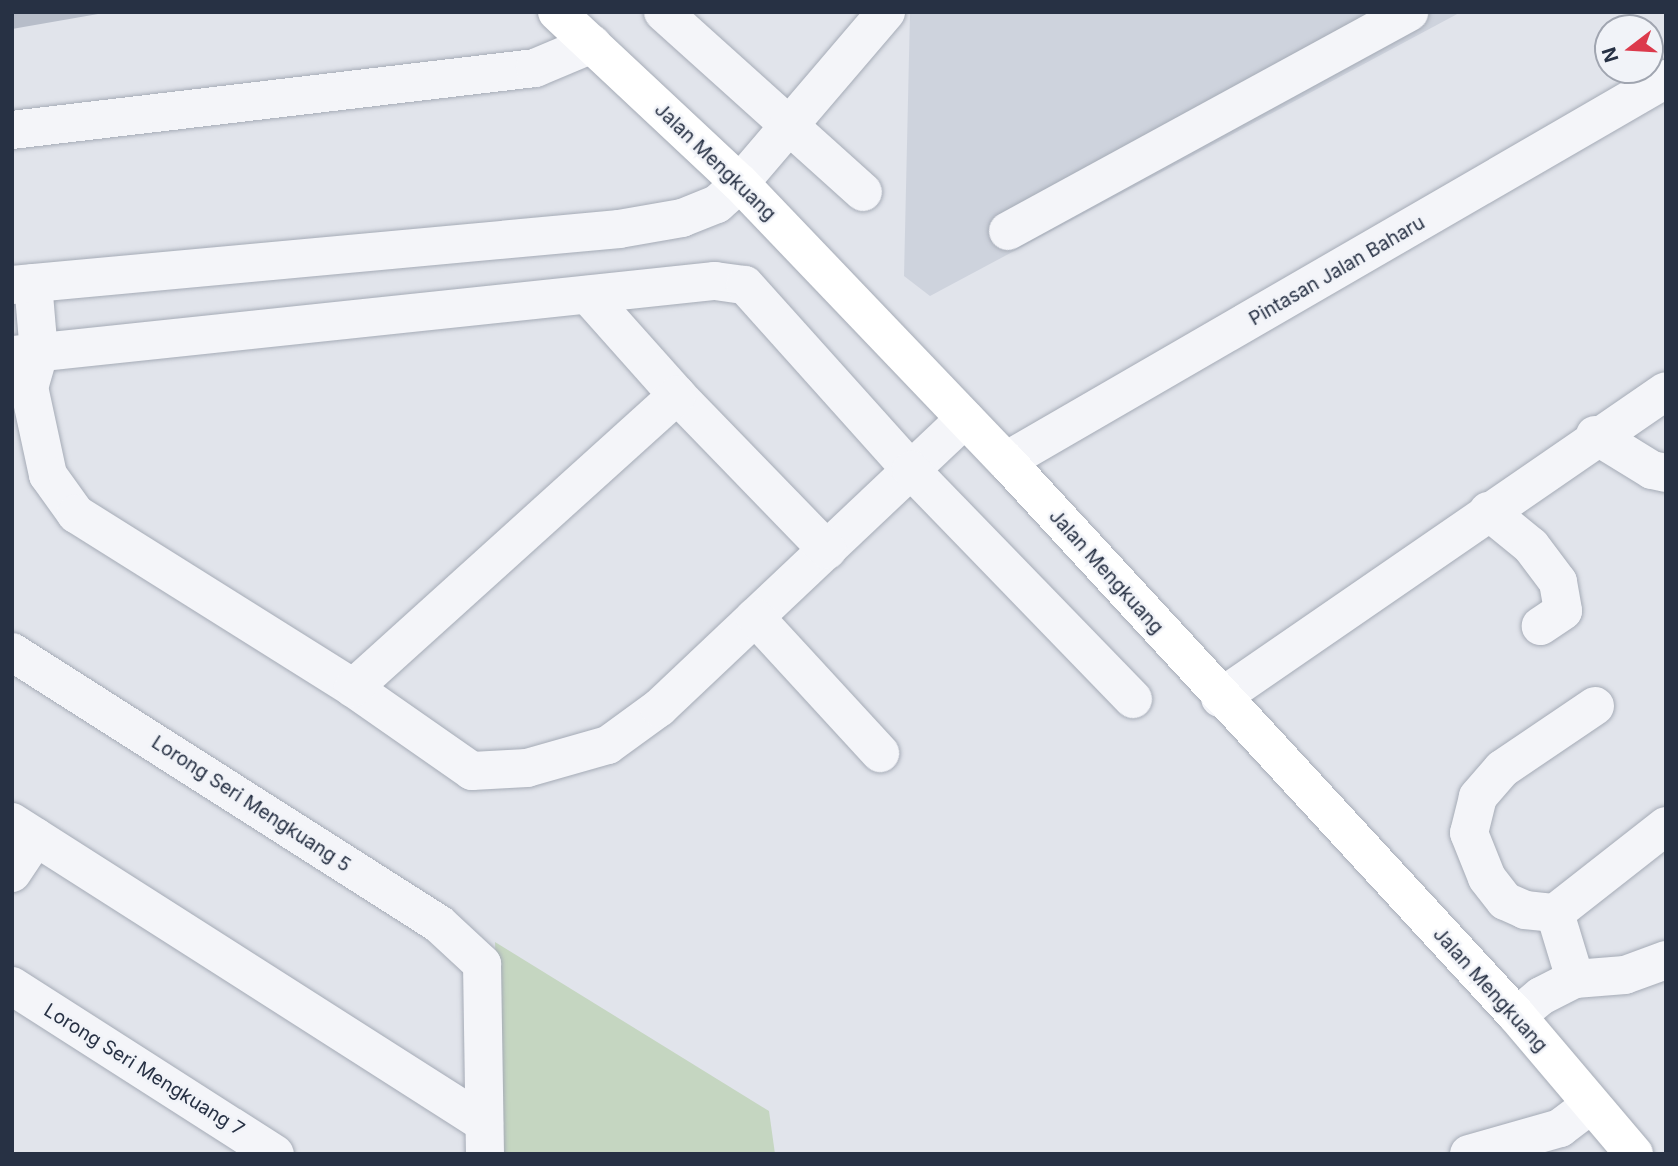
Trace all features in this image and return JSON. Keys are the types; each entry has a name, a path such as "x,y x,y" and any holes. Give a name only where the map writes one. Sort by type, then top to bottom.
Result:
{"main road":[{"name":"Jalan Mengkuang","path":"557,12 740,183 1006,461 1220,698 1517,1016 1634,1154"}],"street":[{"path":"663,12 863,192"},
{"path":"886,12 740,183 717,204 682,218 619,229 23,284 29,387 48,475 76,514 353,688 472,771 527,768 608,745 659,708 965,419"},
{"path":"1008,231 1409,12"},
{"path":"12,130 535,68 592,44"},
{"name":"Pintasan Jalan Baharu","path":"1006,461 1666,79"},
{"path":"25,354 715,281 745,285 912,470 1133,699"},
{"path":"588,295 677,395 827,550"},
{"path":"1220,698 1595,435 1666,391"},
{"path":"353,688 677,395"},
{"path":"1595,435 1652,470 1666,473"},
{"path":"1488,511 1531,546 1558,582 1563,611 1541,626"},
{"path":"755,617 880,753"},
{"name":"Lorong Seri Mengkuang 5","path":"12,652 439,924 482,964 484,1138"},
{"path":"1595,706 1502,769 1478,797 1469,833 1474,854 1505,901 1525,910 1555,913 1666,826"},
{"path":"12,873 24,829 484,1138"},
{"path":"1555,913 1575,979"},
{"path":"1517,1016 1541,996 1575,979 1625,975 1666,960"},
{"name":"Lorong Seri Mengkuang 7","path":"12,986 275,1154"},
{"path":"1468,1154 1516,1149 1560,1128 1590,1105"}],"shaded area":[{"path":"910,12 1461,12 930,296 904,276"}],"green space":[{"path":"495,942 769,1111 775,1154 504,1154"}],"building":[{"path":"12,12 98,12 98,14 12,29"}]}
